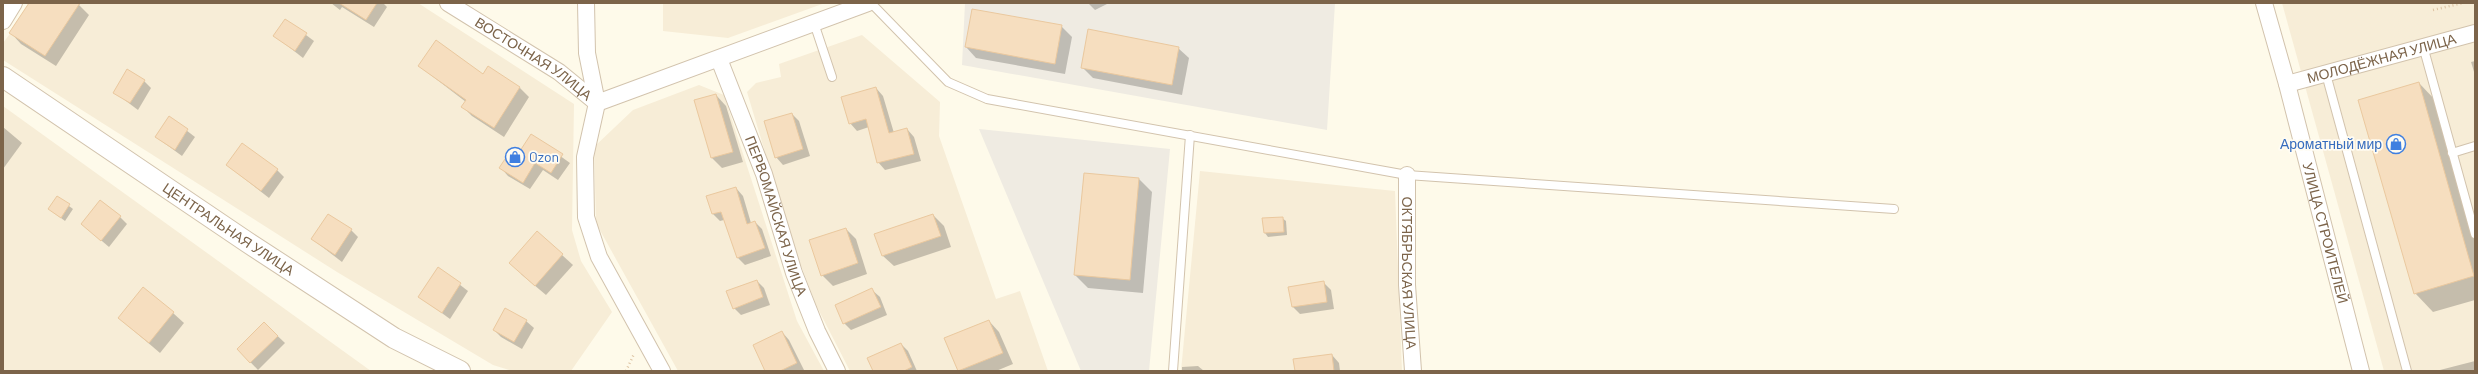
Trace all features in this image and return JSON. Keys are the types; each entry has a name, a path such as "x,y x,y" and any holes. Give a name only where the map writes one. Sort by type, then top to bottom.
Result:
{"street":[{"path":"3,20 14,3"},
{"name":"ВОСТОЧНАЯ УЛИЦА","path":"448,3 459,8 558,72 597,103"},
{"path":"586,3 587,53 597,103 585,157 586,217 599,257 662,371"},
{"path":"597,103 870,3"},
{"name":"УЛИЦА СТРОИТЕЛЕЙ","path":"2264,3 2287,84 2361,371"},
{"name":"МОЛОДЁЖНАЯ УЛИЦА","path":"2287,84 2475,33"},
{"name":"ПЕРВОМАЙСКАЯ УЛИЦА","path":"719,59 764,174 794,273 817,331 837,371"},
{"name":"ЦЕНТРАЛЬНАЯ УЛИЦА","path":"3,77 247,242 394,338 460,371"},
{"name":"ОКТЯБРЬСКАЯ УЛИЦА","path":"1407,175 1407,286 1413,371"}],"lane":[{"path":"870,3 948,82 987,98 1407,175 1894,209"},
{"path":"814,23 832,77"},
{"path":"2423,46 2475,234"},
{"path":"2326,74 2407,371"},
{"path":"1173,371 1190,135"},
{"path":"2452,153 2475,146"}],"path":[{"path":"2433,10 2463,3"}],"shaded area":[{"path":"33,3 418,3 574,104 572,230 581,261 612,312 571,371 512,371 493,365 337,272 3,60 3,43"},
{"path":"663,3 825,3 728,38 663,31"},
{"path":"965,3 1335,3 1327,130 962,65"},
{"path":"2282,3 2475,3 2475,371 2384,371"},
{"path":"862,35 940,102 939,136 996,299 1020,291 1048,371 850,371 816,305 791,239 747,92 756,83 781,77 779,64"},
{"path":"699,85 724,95 797,321 824,371 678,371 596,223 594,147 633,110"},
{"path":"3,106 371,371 3,371"},
{"path":"979,129 1170,149 1149,371 1081,371"},
{"path":"1200,171 1395,191 1402,371 1181,371"}],"building":[{"path":"29,3 80,3 45,56 9,33"},
{"path":"339,3 377,3 366,20"},
{"path":"972,9 1062,25 1055,64 965,47"},
{"path":"285,19 307,33 295,51 273,36"},
{"path":"1088,29 1179,47 1172,85 1081,68"},
{"path":"436,40 483,74 488,66 520,87 494,128 461,107 466,100 418,66"},
{"path":"127,69 145,80 130,103 113,93"},
{"path":"2419,82 2474,276 2414,294 2358,100"},
{"path":"876,87 889,133 907,128 914,154 877,163 866,119 849,124 841,97"},
{"path":"716,94 733,152 711,158 694,100"},
{"path":"792,113 803,149 775,158 764,121"},
{"path":"169,116 188,129 175,150 155,137"},
{"path":"531,134 563,154 551,173 535,163 523,183 499,168 511,150 518,154"},
{"path":"242,143 278,169 261,191 226,165"},
{"path":"1084,173 1139,178 1130,280 1074,275"},
{"path":"736,187 747,224 755,221 765,248 737,258 721,212 712,214 706,196"},
{"path":"57,196 70,204 61,218 48,209"},
{"path":"100,200 121,216 101,241 81,224"},
{"path":"328,214 352,229 335,255 311,239"},
{"path":"933,214 941,236 882,256 874,234"},
{"path":"1283,217 1284,232 1264,233 1262,218"},
{"path":"846,228 858,263 821,276 809,240"},
{"path":"537,231 563,254 535,286 509,263"},
{"path":"438,267 461,283 442,313 418,297"},
{"path":"757,280 763,297 733,309 726,291"},
{"path":"1324,281 1327,302 1292,307 1288,287"},
{"path":"143,287 174,312 149,343 118,318"},
{"path":"872,288 881,307 843,324 835,305"},
{"path":"505,308 527,320 514,342 493,330"},
{"path":"989,320 1003,353 958,371 944,338"},
{"path":"264,322 278,336 250,363 237,349"},
{"path":"782,331 797,363 780,371 765,371 753,345"},
{"path":"901,343 912,367 904,371 873,371 867,358"},
{"path":"1332,354 1334,371 1295,371 1293,359"}],"place":[{"name":"Ароматный мир","path":"2396,144"},
{"name":"Ozon","path":"515,157"}]}
